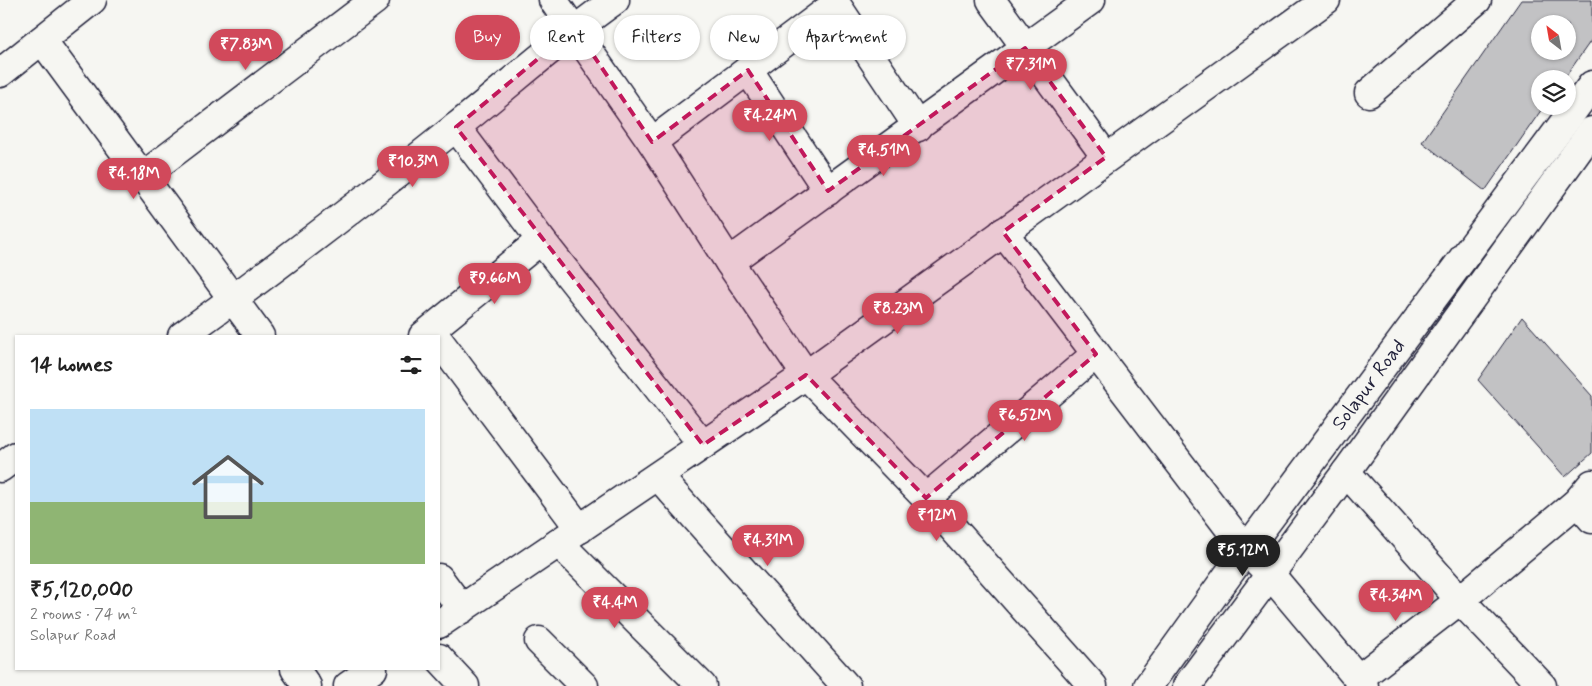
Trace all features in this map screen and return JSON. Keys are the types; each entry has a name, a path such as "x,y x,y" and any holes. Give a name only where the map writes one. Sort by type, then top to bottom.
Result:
{"street":[{"path":"0,73 92,0"},
{"path":"143,176 375,0"},
{"path":"553,0 565,15"},
{"path":"594,15 615,0"},
{"path":"991,0 1106,157"},
{"path":"730,262 1091,0"},
{"path":"440,623 806,375 1326,0"},
{"path":"1369,93 1477,0"},
{"path":"652,142 835,2 918,127"},
{"path":"42,40 259,335"},
{"path":"183,335 234,299 456,127 537,60"},
{"path":"597,60 806,375 926,498 1093,686"},
{"path":"748,70 828,191"},
{"name":"Solapur Road","path":"1148,686 1246,550 1592,85"},
{"path":"456,127 541,240 703,445"},
{"path":"1187,686 1346,472 1592,131"},
{"path":"1003,232 1246,550 1270,574 1361,682 1460,600 1587,502"},
{"path":"433,335 541,240"},
{"path":"440,348 569,536 702,686"},
{"path":"926,498 1096,354"},
{"path":"0,468 15,457"},
{"path":"1346,472 1460,600 1542,686"},
{"path":"658,476 846,686"},
{"path":"440,579 462,609"},
{"path":"539,641 584,686"},
{"path":"440,659 465,686"},
{"path":"296,670 307,686"},
{"path":"348,686 372,670"}],"highlighted area":[{"path":"575,28 652,142 748,70 828,191 1025,48 1106,157 1003,232 1096,354 926,498 806,375 703,445 456,127"}],"building":[{"path":"1521,0 1592,0 1592,39 1570,70 1531,70 1531,115 1538,115 1485,191 1422,142"},
{"path":"1522,317 1592,396 1592,453 1565,477 1478,380"}]}
